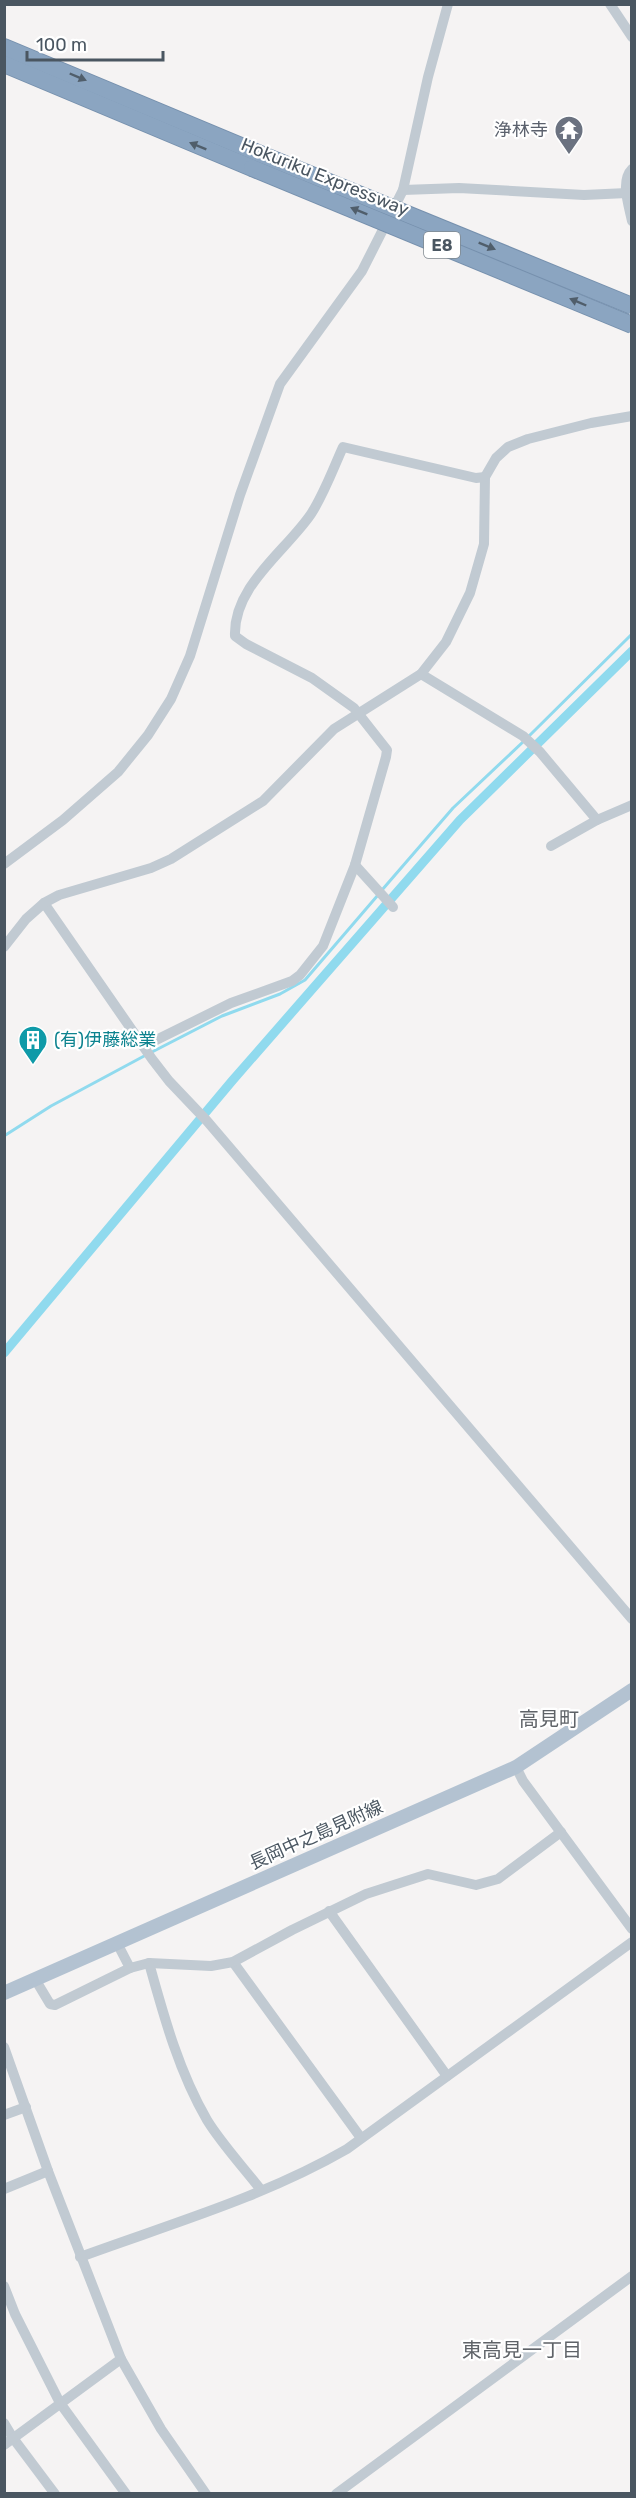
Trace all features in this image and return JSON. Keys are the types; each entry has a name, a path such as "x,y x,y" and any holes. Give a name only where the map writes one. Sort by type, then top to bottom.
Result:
{"highway":[{"name":"Hokuriku Expressway","path":"4,47 632,306"},
{"name":"Hokuriku Expressway","path":"4,64 632,325"}],"main road":[{"name":"長岡中之島見附線","path":"4,1993 516,1767 632,1690"}],"street":[{"path":"4,864 63,820 118,772 148,735 171,699 190,656 240,495 280,384 362,271 403,190 428,77 448,4"},
{"path":"610,4 632,37"},
{"path":"632,169 626,178 632,221"},
{"path":"403,190 459,188 584,195 627,193"},
{"path":"4,947 26,919 44,903 59,895 151,868 171,859 264,801 328,735 421,674 446,642 470,593 484,544 485,477 495,458 508,447 528,439 591,423 632,416"},
{"path":"144,1046 231,1003 291,981 300,975 324,946 355,865 387,750 366,726 360,713 312,678 235,636 241,605 251,587 313,510 343,447 476,478 485,477"},
{"path":"421,674 523,736 540,752 597,820"},
{"path":"551,846 597,820 632,805"},
{"path":"355,865 393,908"},
{"path":"44,903 169,1081 207,1121 632,1619"},
{"path":"516,1767 632,1929"},
{"path":"35,1979 50,2004 55,2005 130,1968 149,1963 200,1966 233,1962 366,1894 428,1874 476,1885 488,1884 561,1832"},
{"path":"329,1911 447,2076"},
{"path":"117,1942 130,1968"},
{"path":"80,2257 261,2190 315,2167 347,2149 632,1942"},
{"path":"233,1962 361,2138"},
{"path":"149,1963 164,2019 193,2093 208,2122 261,2190"},
{"path":"4,2047 80,2257 121,2359 161,2429 206,2493"},
{"path":"4,2115 26,2107"},
{"path":"4,2189 48,2171"},
{"path":"336,2493 632,2276"},
{"path":"4,2286 15,2314 60,2403 126,2493"},
{"path":"9,2441 121,2359"},
{"path":"4,2423 9,2441 55,2493"}],"waterway":[{"path":"529,736 632,634"},
{"path":"4,1353 232,1081 460,820 632,651"},
{"path":"382,890 453,808 524,741"},
{"path":"152,1052 222,1016 280,994 305,980 378,895"},
{"path":"4,1136 51,1106 146,1055"}],"place":[{"name":"浄林寺","path":"569,156"},
{"name":"(有)伊藤総業","path":"33,1066"}],"district":[{"name":"高見町","path":"549,1719"},
{"name":"東高見一丁目","path":"522,2350"}]}
